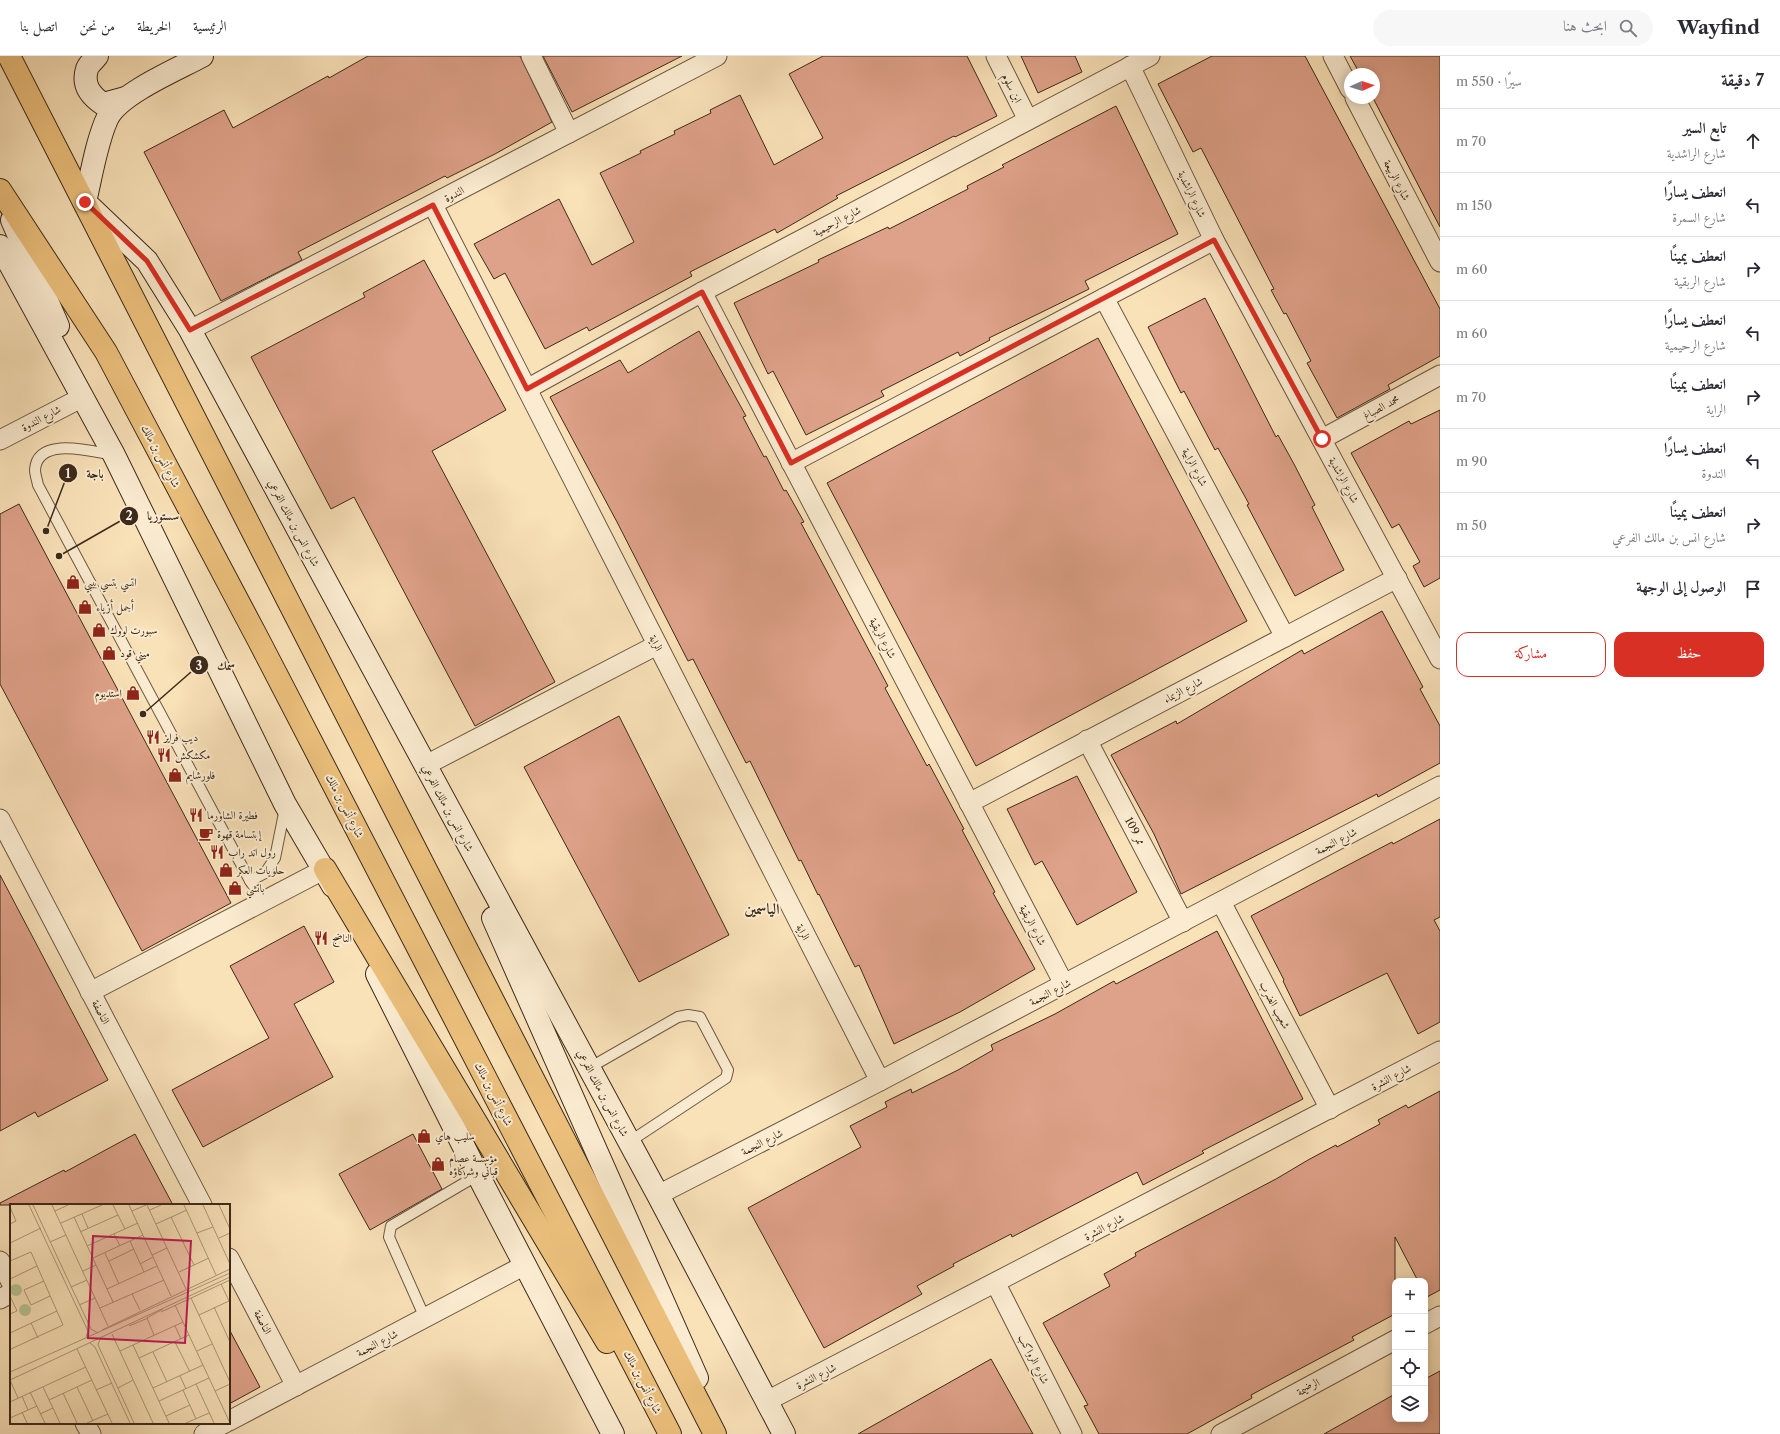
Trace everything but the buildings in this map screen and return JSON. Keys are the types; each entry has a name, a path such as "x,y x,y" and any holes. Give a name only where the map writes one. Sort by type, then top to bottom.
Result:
{"main road":[{"path":"9,56 715,1434"},
{"name":"شارع أنس بن مالك","path":"0,190 106,352 258,639 670,1434"},
{"path":"325,869 662,1434"}],"street":[{"path":"97,56 87,68 87,88 93,98 103,104 125,98 202,56"},
{"path":"530,56 569,133"},
{"name":"الندوة","path":"190,330 717,56"},
{"name":"ابن سلوم","path":"996,56 1028,120"},
{"name":"شارع الرحيمية","path":"527,389 702,292 1150,56"},
{"path":"1333,56 1344,77"},
{"name":"شارع الراشدية","path":"1130,66 1214,240 1440,658"},
{"path":"85,202 102,135 109,116 125,98"},
{"name":"شارع الربيعة","path":"1357,104 1440,262"},
{"path":"0,190 114,455"},
{"name":"شارع انس بن مالك الفرعي","path":"85,202 147,261 190,330 629,1142 784,1434"},
{"name":"الراية","path":"433,205 880,1081"},
{"path":"791,463 1214,240"},
{"path":"0,246 114,455 286,804 325,869 478,1175 613,1434"},
{"name":"شارع الربقية","path":"702,292 1064,984"},
{"name":"شارع الرابية","path":"1104,298 1285,637"},
{"name":"محمد الصباغ","path":"1322,439 1440,375"},
{"name":"شارع الندوة","path":"0,440 83,397"},
{"name":"شارع الزيماء","path":"969,803 1397,578"},
{"path":"657,645 426,765 722,1434"},
{"name":"ممر 109","path":"1087,740 1183,922"},
{"name":"شارع النجمة","path":"658,1196 880,1081 1440,786"},
{"name":"الناصفة","path":"0,819 201,1204"},
{"path":"90,992 325,869"},
{"name":"شعيب الضرب","path":"1221,902 1330,1109"},
{"name":"شارع النشرة","path":"767,1402 996,1284 1440,1051"},
{"path":"0,1261 10,1280"},
{"name":"شارع النجمة","path":"230,1420 526,1265"},
{"name":"الناصفة","path":"232,1269 296,1386"},
{"name":"شارع الرواكب","path":"996,1284 1072,1434"},
{"path":"0,1299 10,1294"},
{"path":"1428,1322 1440,1316"},
{"name":"الرضيمة","path":"1221,1434 1392,1342"},
{"path":"86,1424 91,1434"},
{"path":"204,1434 223,1424"}],"lane":[{"path":"114,455 66,447 50,451 38,460 35,470 38,485 250,881 264,901"},
{"path":"250,881 265,873 275,858 286,804"},
{"path":"589,1068 678,1017 688,1015 700,1017 722,1056 728,1070 726,1078 629,1142"},
{"path":"425,1318 390,1237 389,1230 391,1226 478,1175"}],"place":[{"name":"باجة","path":"46,531"},
{"name":"سستوريا","path":"59,556"},
{"name":"اتسي بتسي بيبي","path":"73,582"},
{"name":"أجمل أزياء","path":"85,607"},
{"name":"سبورت لووك","path":"99,630"},
{"name":"ميني قود","path":"109,653"},
{"name":"استديوم","path":"133,693"},
{"name":"سمك","path":"143,714"},
{"name":"ديب فرايز","path":"153,737"},
{"name":"مكشكش","path":"164,755"},
{"name":"فلورشايم","path":"175,775"},
{"name":"فطيرة الشاورما","path":"196,815"},
{"name":"إبتسامة قهوة","path":"206,834"},
{"name":"رول اند راب","path":"217,852"},
{"name":"حلويات العكر","path":"226,870"},
{"name":"باتشي","path":"235,888"},
{"name":"الناضج","path":"321,938"},
{"name":"سليب هاي","path":"424,1136"},
{"name":"مؤسسة عصام قباني وشركاؤه","path":"438,1164"}],"district":[{"name":"الياسمين","path":"762,908"}],"route":[{"path":"85,202 147,261 190,330 433,205 527,389 702,292 791,463 1214,240 1322,439"}]}
